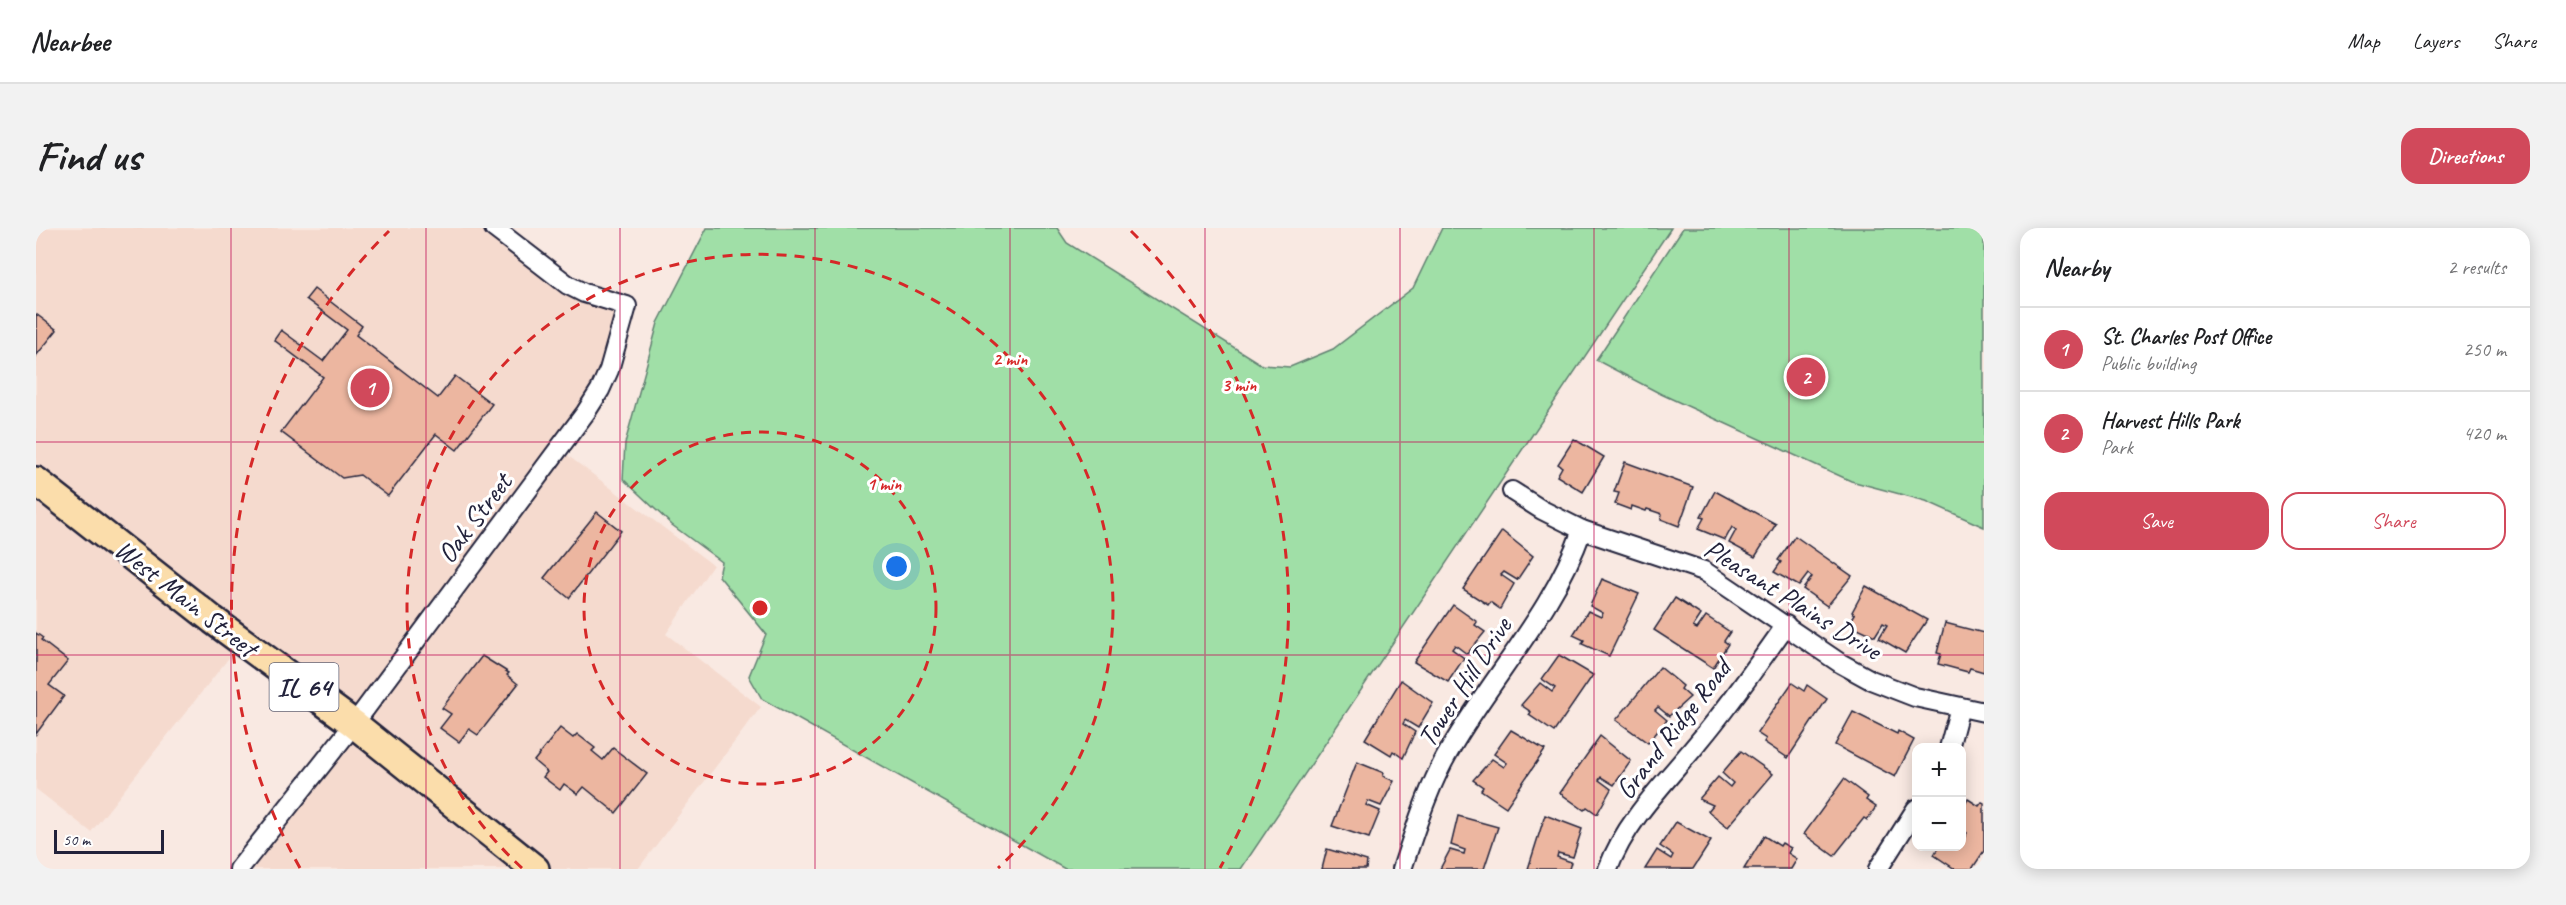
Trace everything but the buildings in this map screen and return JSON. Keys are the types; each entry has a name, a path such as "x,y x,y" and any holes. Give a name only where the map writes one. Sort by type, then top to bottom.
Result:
{"main road":[{"name":"West Main Street","path":"36,481 213,620 354,724 536,869"}],"street":[{"name":"Oak Street","path":"239,869 354,724 600,390 612,359 627,306 584,293 568,285 494,228"},
{"name":"Pleasant Plains Drive","path":"1512,490 1542,510 1582,530 1704,572 1840,663 1871,680 1899,692 1984,712"},
{"name":"Tower Hill Drive","path":"1402,869 1430,789 1450,748 1559,587 1582,530"},
{"name":"Grand Ridge Road","path":"1608,869 1633,823 1660,784 1728,707 1786,625"},
{"path":"1950,743 1960,706"},
{"path":"1878,869 1912,817"}],"shaded area":[{"path":"36,228 479,228 561,291 618,312 593,385 528,477 353,712 36,472"},
{"path":"563,452 713,565 666,634 761,707 638,869 542,869 365,722"},
{"path":"36,488 239,645 91,832 36,789"},
{"path":"357,733 528,869 247,869"}],"green space":[{"path":"707,228 1057,228 1067,243 1262,365 1290,367 1333,349 1413,288 1442,228 1671,228 1241,869 1065,869 762,699 749,676 766,634 719,576 722,562 672,525 623,479 625,443 658,323"},
{"path":"1683,228 1984,228 1984,527 1926,501 1851,481 1661,394 1596,360"}],"place":[{"name":"Harvest Hills Park","path":"1806,377"},
{"name":"St. Charles Post Office","path":"370,388"}]}
